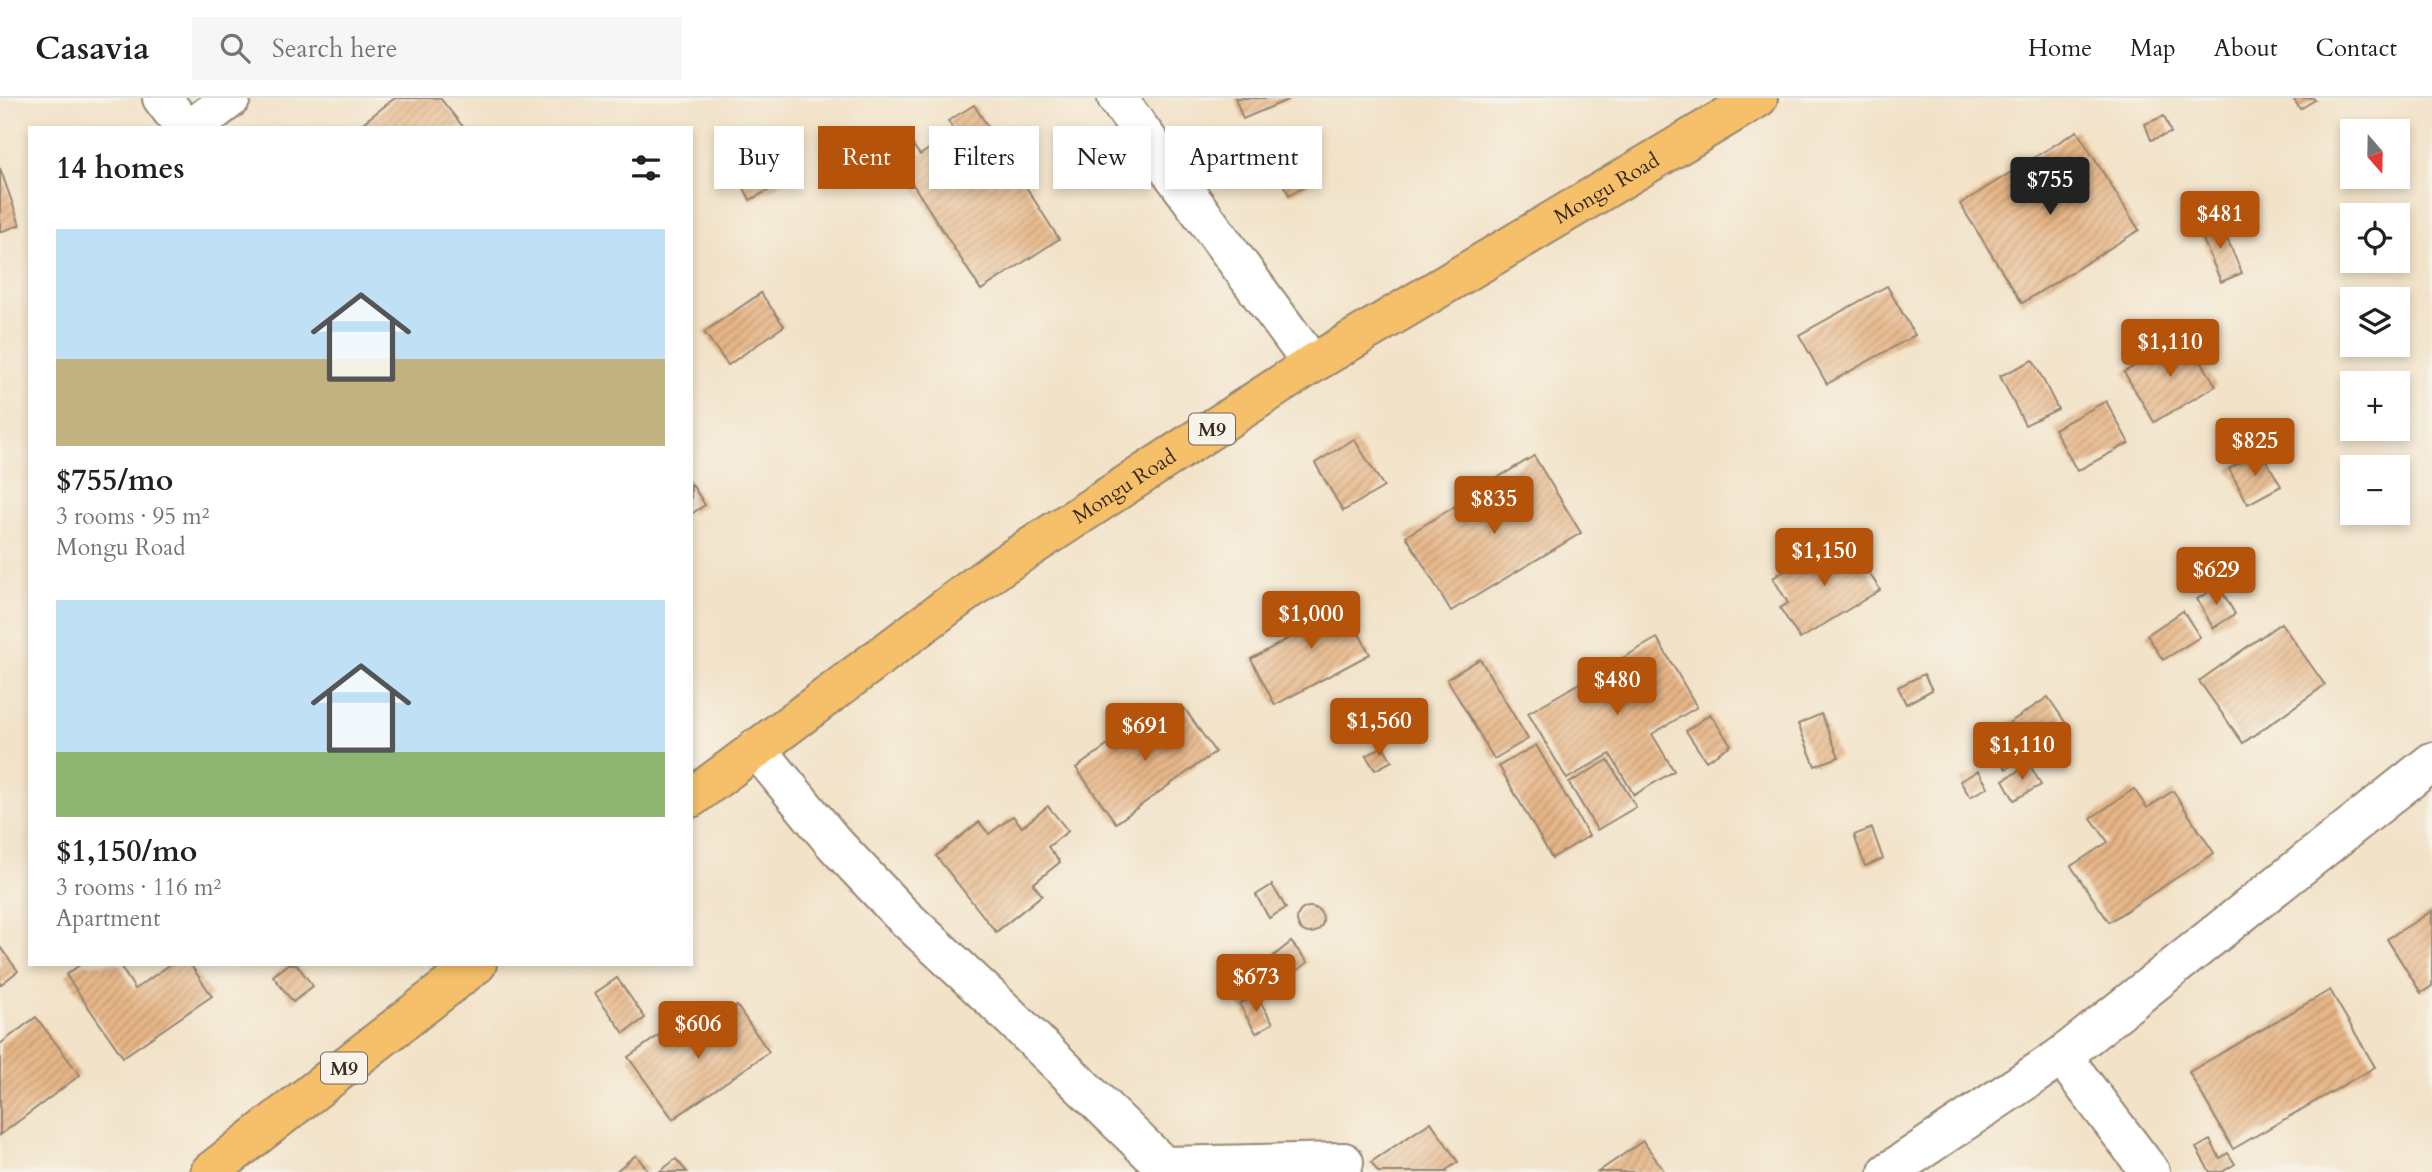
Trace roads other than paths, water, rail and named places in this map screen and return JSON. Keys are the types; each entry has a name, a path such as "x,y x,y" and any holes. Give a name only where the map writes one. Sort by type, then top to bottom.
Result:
{"main road":[{"name":"Mongu Road","path":"693,796 1000,567 1312,364 1758,98"},
{"name":"M9","path":"210,1172 474,966"}],"street":[{"path":"162,98 184,126"},
{"path":"195,126 231,98"},
{"path":"1118,98 1312,364"},
{"path":"755,748 834,843 899,912 1168,1169 1344,1162"},
{"path":"1888,1172 2062,1056 2432,762"},
{"path":"2062,1056 2150,1172"}]}
